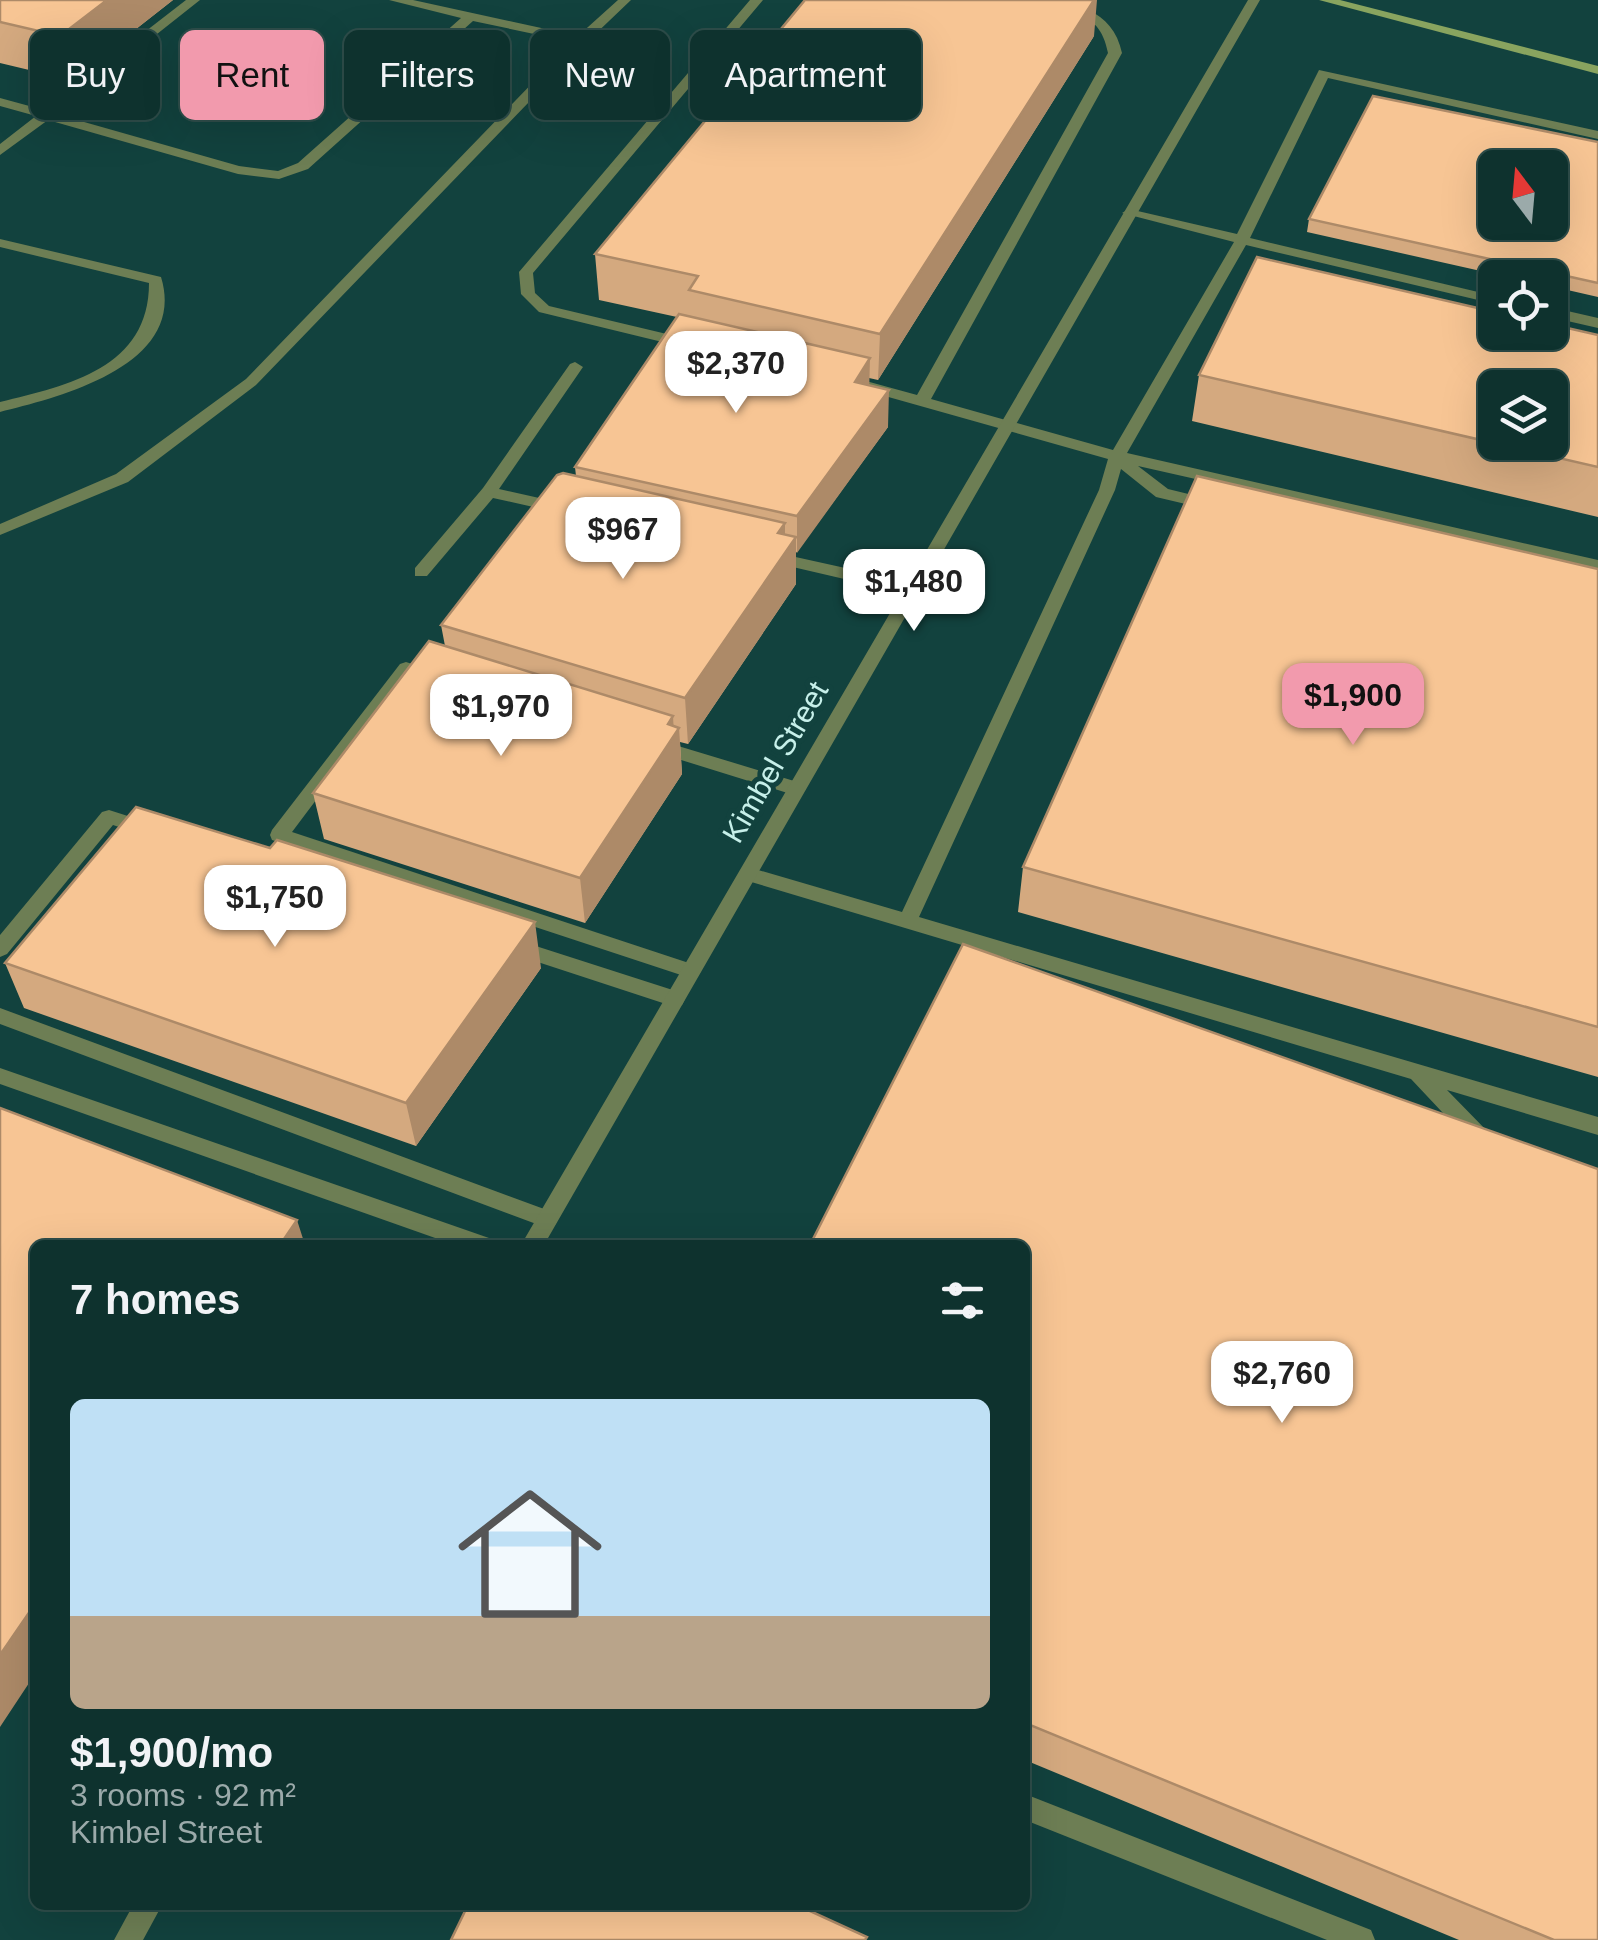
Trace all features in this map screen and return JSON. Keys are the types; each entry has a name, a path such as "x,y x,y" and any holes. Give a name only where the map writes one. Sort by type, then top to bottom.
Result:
{"main road":[{"path":"1325,0 1598,70"}],"street":[{"path":"155,30 194,0"},
{"path":"394,0 537,30"},
{"path":"592,30 625,0"},
{"path":"696,345 544,309 528,294 526,272 757,0"},
{"path":"923,399 1116,54 1114,38 1088,12 1038,0"},
{"name":"Kimbel Street","path":"535,1240 1254,0"},
{"path":"66,120 238,170 279,175 293,172 472,15"},
{"path":"906,922 1108,490 1117,456 1242,242 1324,73 1598,135"},
{"path":"0,530 122,478 250,382 530,93"},
{"path":"0,102 30,110"},
{"path":"0,152 38,120"},
{"path":"1129,213 1478,296"},
{"path":"0,243 156,280 160,306 148,335 112,370 49,395 0,407"},
{"path":"1568,316 1598,324"},
{"path":"421,572 490,492 575,367"},
{"path":"847,381 1117,456 1598,565"},
{"path":"1117,456 1162,493 1238,511"},
{"path":"490,492 586,514"},
{"path":"759,553 913,589"},
{"path":"444,679 406,668 279,835 690,972"},
{"path":"629,737 797,789"},
{"path":"0,949 109,817 166,835"},
{"path":"748,874 1598,1126"},
{"path":"486,938 675,999"},
{"path":"0,1016 547,1219"},
{"path":"1418,1073 1480,1139 1496,1145"},
{"path":"0,1076 468,1240"},
{"path":"1030,1809 1361,1940"},
{"path":"128,1940 145,1910"}],"building":[{"path":"0,0 107,0 68,30 34,30 0,22"},
{"path":"805,0 1094,0 880,334 689,290 698,276 595,254 706,120 921,120 921,30 780,30"},
{"path":"1373,96 1598,142 1598,283 1568,276 1568,260 1494,260 1309,219"},
{"path":"1257,257 1478,308 1478,350 1568,350 1568,328 1598,335 1598,467 1568,460 1568,370 1478,370 1478,439 1199,375"},
{"path":"679,314 870,358 855,382 889,390 797,516 575,467"},
{"path":"563,473 785,523 778,533 796,537 685,698 441,625 557,475"},
{"path":"1197,476 1598,569 1598,1027 1023,867"},
{"path":"429,641 673,716 668,724 679,728 580,878 313,793"},
{"path":"136,807 270,848 277,840 535,922 406,1103 5,963"},
{"path":"963,944 1598,1169 1598,1940 1554,1940 1030,1725 1030,1240 813,1240"},
{"path":"0,1108 297,1220 283,1240 30,1240 30,1611 0,1655"},
{"path":"466,1910 808,1910 867,1937 865,1940 451,1940"}]}
